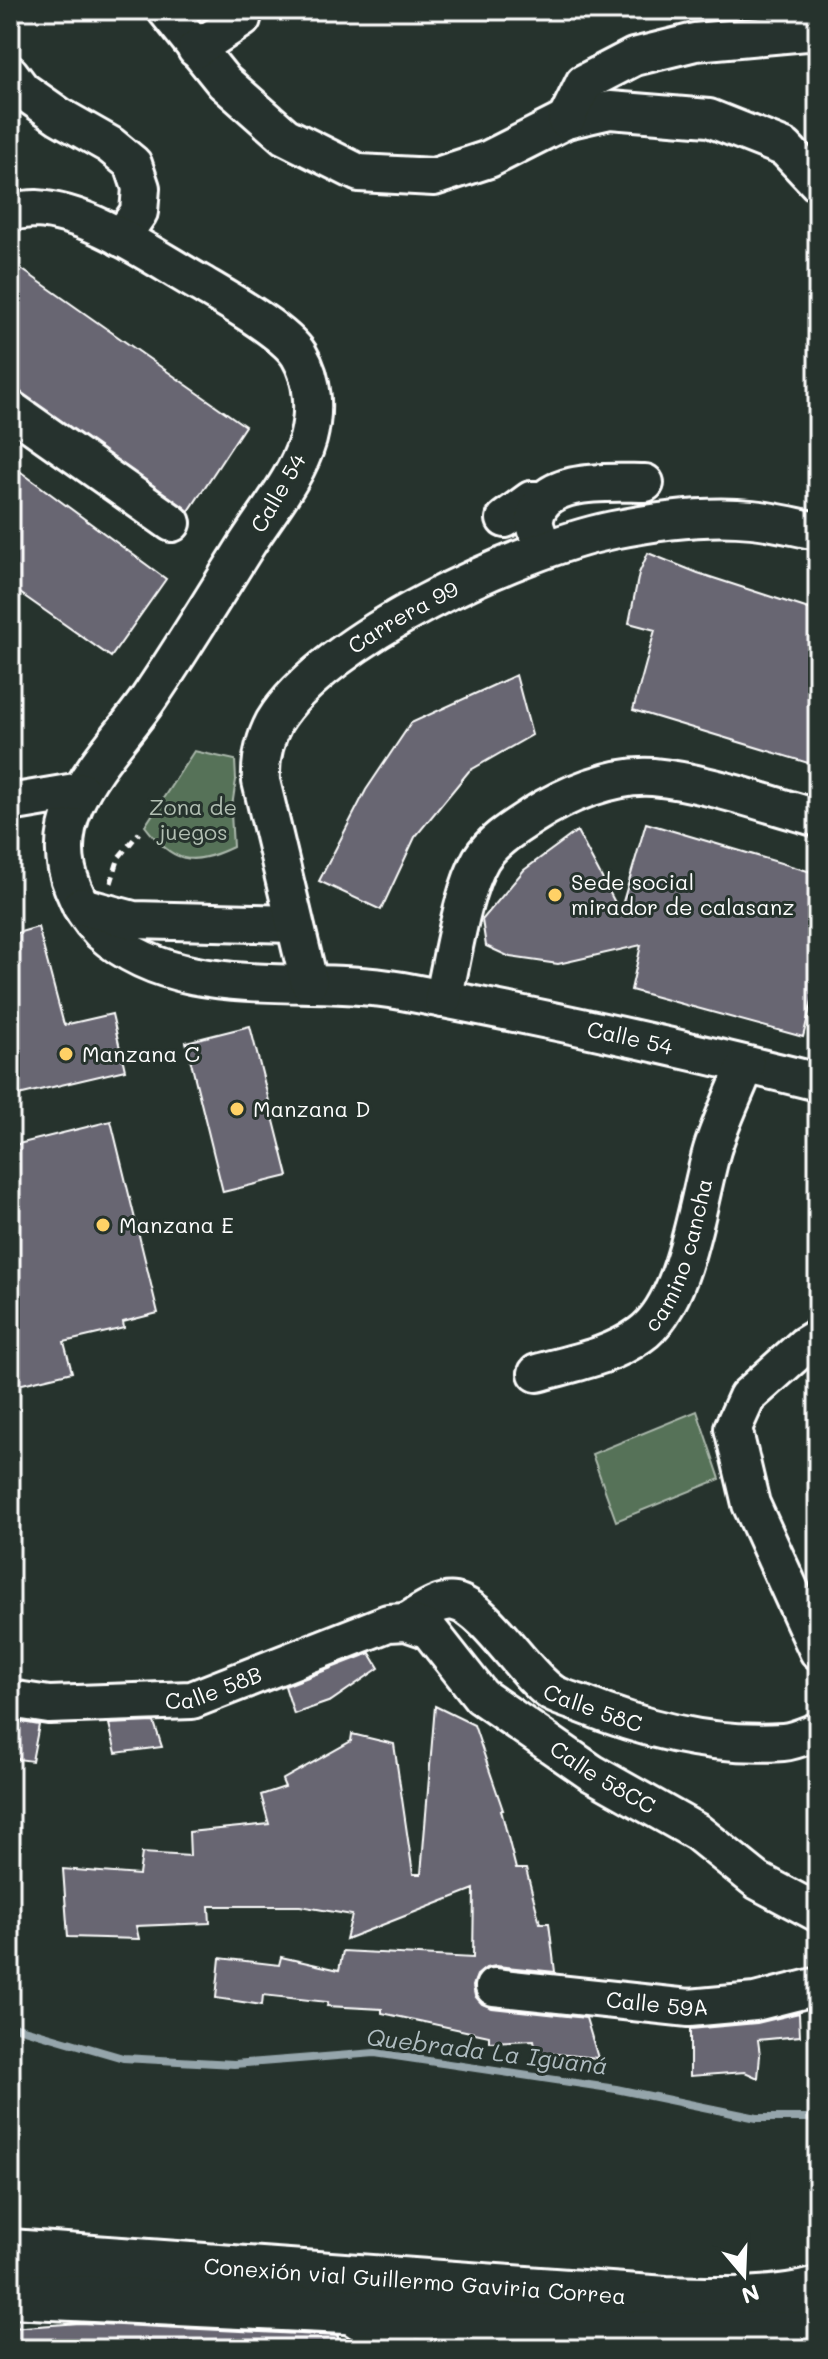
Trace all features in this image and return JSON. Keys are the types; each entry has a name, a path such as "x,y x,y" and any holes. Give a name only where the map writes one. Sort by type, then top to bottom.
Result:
{"highway":[{"name":"Conexión vial Guillermo Gaviria Correa","path":"10,2252 666,2299 728,2300 793,2296 818,2290"},
{"name":"Conexión vial Guillermo Gaviria Correa","path":"10,2295 345,2311 651,2342 818,2334"}],"street":[{"path":"166,10 224,82 285,136 359,173 434,177 489,159 566,120 610,110 709,118 785,148 818,183"},
{"path":"196,49 242,19"},
{"path":"566,120 584,83 634,57 695,42 818,31"},
{"path":"10,74 22,90 59,116 110,145 133,164 141,188 139,212 121,238"},
{"name":"Calle 54","path":"12,221 35,209 72,216 121,238 217,294 283,337 296,350 304,364 313,400 304,450 289,479 148,700 81,791 66,829 63,853 70,883 96,910 99,930 139,958 213,980 309,982 396,990 818,1082"},
{"path":"10,409 172,523"},
{"path":"505,519 531,500 543,500 557,491 591,483 645,483"},
{"path":"543,500 535,521 544,549"},
{"name":"Carrera 99","path":"309,982 261,781 260,762 275,721 318,674 416,608 471,580 544,549 612,530 692,519 751,519 818,531"},
{"path":"443,999 470,882 483,857 504,835 541,811 617,781 650,777 686,783 818,818"},
{"path":"10,803 81,791"},
{"path":"96,910 133,920 294,924"},
{"name":"camino cancha","path":"537,1373 617,1350 642,1334 655,1320 677,1282 701,1203 712,1149 746,1065"},
{"path":"818,1337 747,1397 733,1428 751,1504 818,1651"},
{"name":"Calle 58C","path":"406,1622 440,1603 454,1602 473,1609 521,1665 553,1693 614,1718 661,1730 745,1742 787,1742 818,1731"},
{"name":"Calle 58B","path":"10,1699 49,1705 192,1700 388,1623 406,1622"},
{"name":"Calle 58CC","path":"406,1622 429,1630 481,1696 592,1773 697,1832 758,1881 818,1913"},
{"name":"Calle 59A","path":"494,1987 689,2008 755,2002 818,1986"},
{"path":"345,2311 401,2349"}],"path":[{"path":"96,910 119,857 139,833"}],"green space":[{"name":"Zona de juegos","path":"194,751 235,760 236,780 231,813 233,847 194,859 184,858 165,848 145,826"},
{"path":"697,1411 720,1479 616,1521 592,1454"}],"building":[{"path":"10,261 245,426 189,511 10,385"},
{"path":"10,464 166,579 111,657 10,586"},
{"path":"648,553 698,573 818,612 818,766 633,710 655,630 629,623 639,573"},
{"path":"516,675 532,735 469,771 415,837 381,910 319,881 366,790 411,723"},
{"path":"646,823 818,874 818,976 803,1037 631,990 641,945 558,964 510,957 486,946 482,920 524,870 577,831 620,912"},
{"path":"38,927 64,1025 112,1014 125,1070 10,1097 10,935"},
{"name":"Manzana D","path":"250,1026 288,1176 223,1192 186,1042"},
{"path":"111,1121 158,1313 123,1322 124,1328 64,1342 72,1372 10,1387 10,1146"},
{"path":"370,1653 379,1668 331,1701 294,1714 285,1686"},
{"path":"435,1706 474,1725 503,1810 516,1869 526,1869 540,1923 549,1923 555,1972 496,1966 486,1968 477,1975 473,1986 475,1996 482,2004 492,2008 586,2018 598,2058 536,2052 534,2040 489,2042 489,2036 382,2013 382,2009 327,2006 328,2002 263,1995 262,2005 216,1998 220,1958 279,1965 281,1957 339,1970 343,1951 473,1958 474,1889 346,1939 352,1915 300,1906 209,1906 210,1923 136,1926 139,1939 68,1937 63,1869 139,1875 142,1853 190,1856 189,1832 269,1824 261,1795 285,1787 282,1780 351,1741 352,1734 394,1744 413,1874 421,1874"},
{"path":"10,1720 39,1725 32,1761 10,1758"},
{"path":"154,1722 162,1747 116,1753 109,1724"},
{"path":"799,2013 800,2036 758,2040 758,2078 745,2072 690,2076 690,2029 757,2023"},
{"path":"80,2323 338,2336 338,2349 10,2349 10,2328"}],"waterway":[{"name":"Quebrada La Iguaná","path":"10,2025 123,2058 234,2064 375,2053 616,2089 757,2118 818,2118"}],"place":[{"name":"Sede social mirador de calasanz","path":"555,895"},
{"name":"Manzana C","path":"66,1054"},
{"name":"Manzana D","path":"237,1109"},
{"name":"Manzana E","path":"103,1225"}]}
